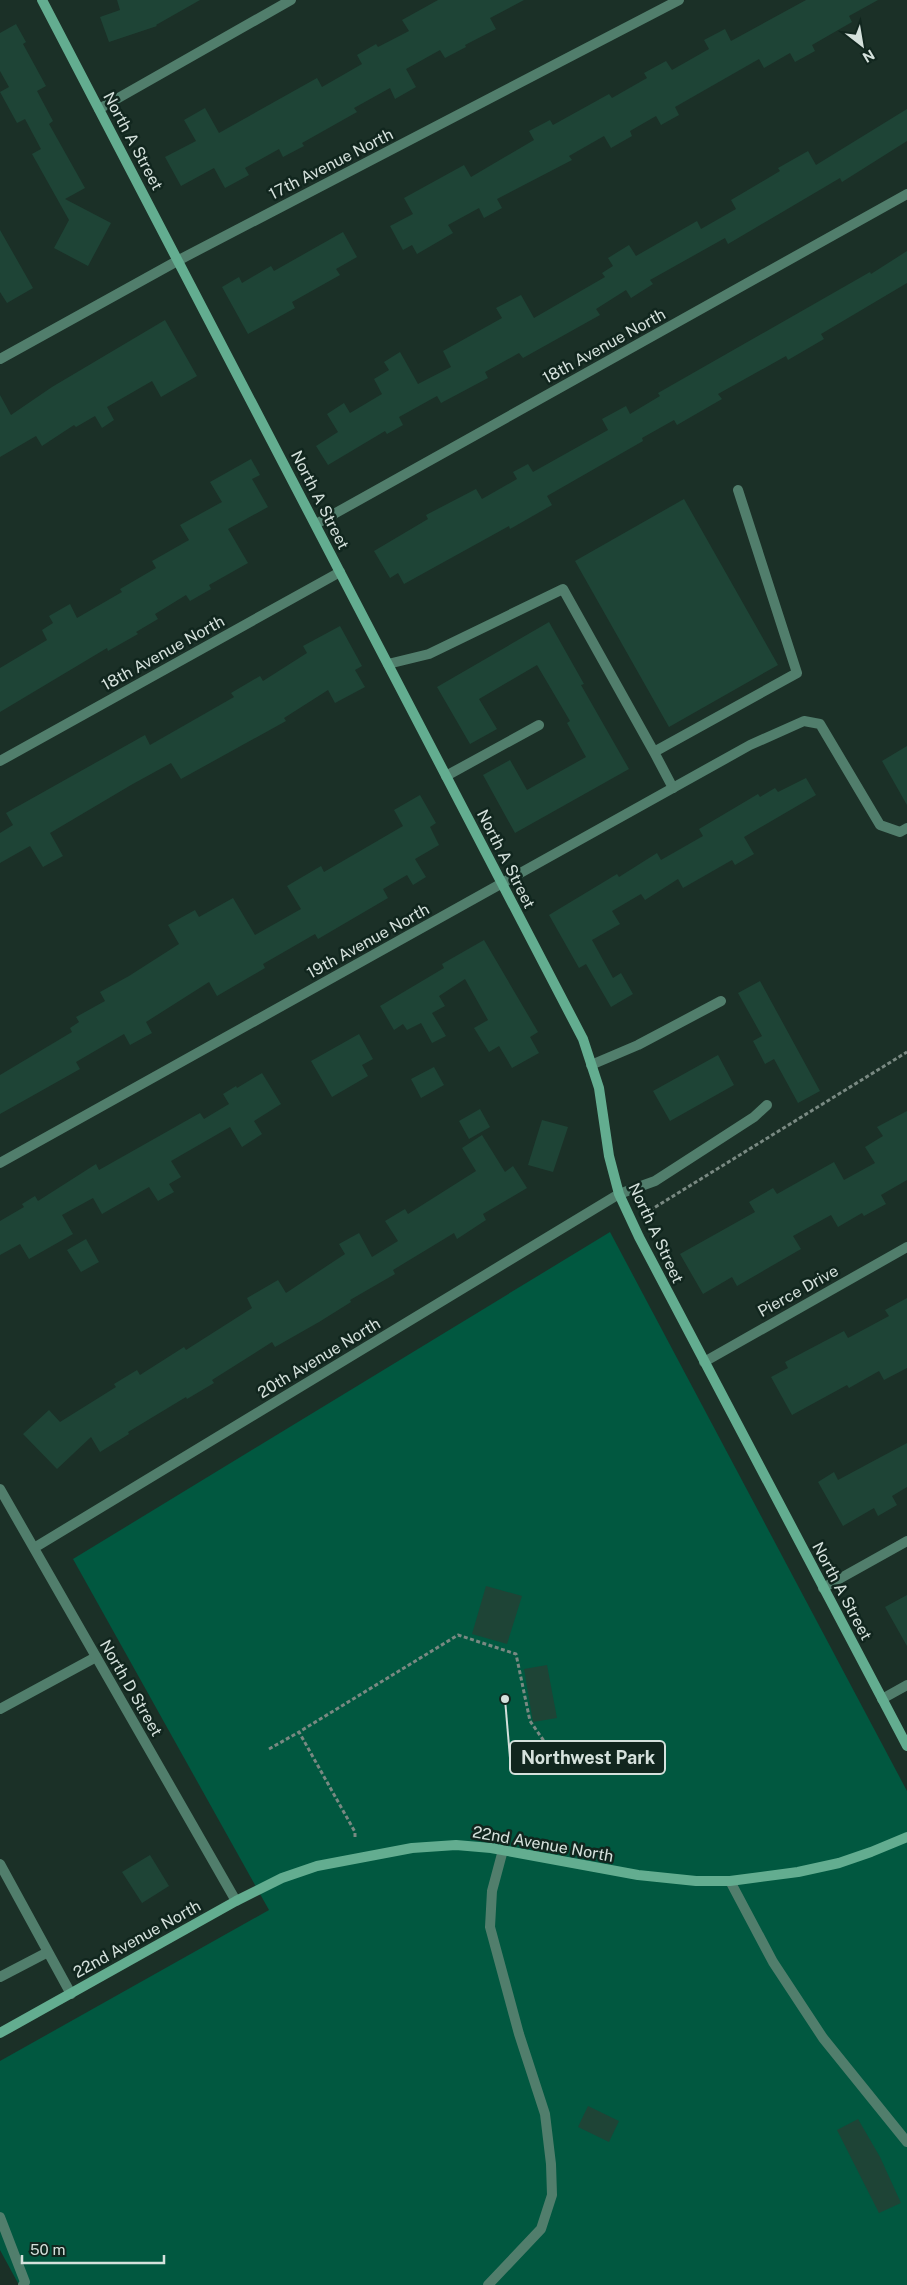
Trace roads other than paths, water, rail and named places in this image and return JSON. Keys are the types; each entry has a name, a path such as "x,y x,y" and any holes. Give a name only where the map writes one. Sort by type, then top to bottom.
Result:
{"street":[{"name":"North A Street","path":"42,0 583,1039 599,1088 608,1156 619,1194 704,1362 907,1746"},
{"path":"100,109 291,0"},
{"name":"17th Avenue North","path":"0,359 179,260 679,0"},
{"name":"18th Avenue North","path":"316,524 907,194"},
{"path":"654,752 796,673 738,490"},
{"name":"18th Avenue North","path":"0,761 340,572"},
{"path":"388,664 429,654 563,588 673,788"},
{"name":"19th Avenue North","path":"0,1163 750,745 804,721 820,724 880,825 900,832 907,828"},
{"path":"446,776 539,725"},
{"path":"591,1065 638,1045 721,1002"},
{"name":"20th Avenue North","path":"34,1548 619,1194 655,1182 754,1117 767,1105"},
{"name":"Pierce Drive","path":"704,1362 907,1247"},
{"name":"North D Street","path":"0,1489 236,1901"},
{"path":"823,1588 907,1541"},
{"path":"0,1709 96,1657"},
{"path":"882,1699 907,1685"},
{"name":"22nd Avenue North","path":"0,2033 236,1901 282,1878 318,1866 395,1851 456,1845 502,1850 638,1875 696,1881 730,1881 798,1872 839,1863 907,1837"},
{"path":"488,2285 541,2229 552,2195 551,2164 545,2114 519,2034 490,1926 492,1891 502,1850"},
{"path":"0,1864 70,1994"},
{"path":"730,1881 773,1962 823,2038 907,2142"},
{"path":"0,1977 48,1952"},
{"path":"0,2217 25,2282 23,2285"}],"place":[{"name":"Northwest Park","path":"505,1699"}]}
